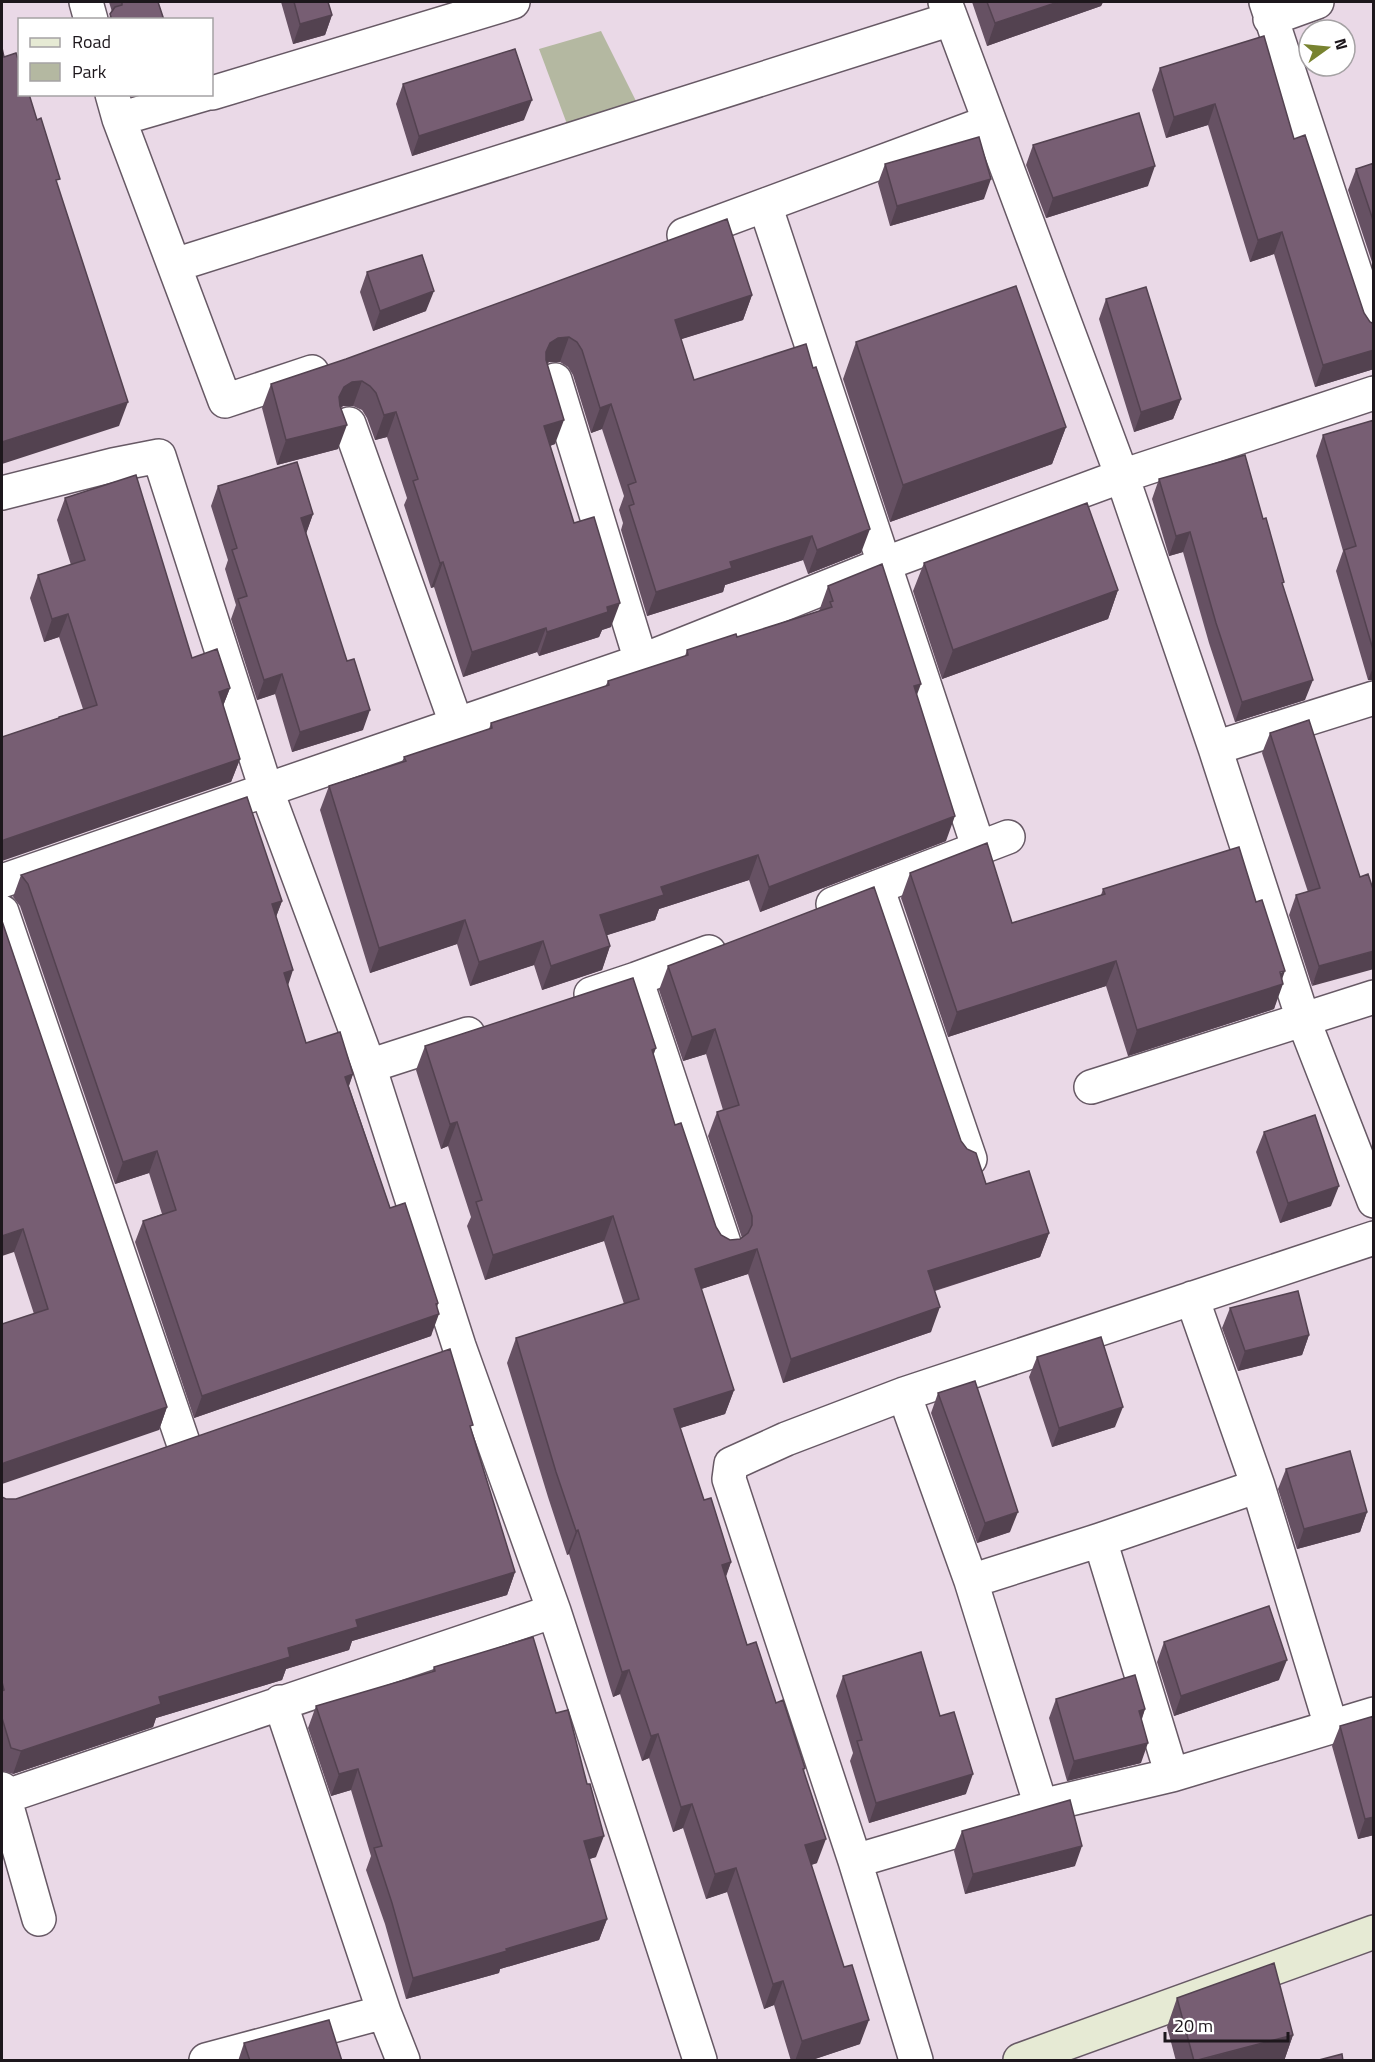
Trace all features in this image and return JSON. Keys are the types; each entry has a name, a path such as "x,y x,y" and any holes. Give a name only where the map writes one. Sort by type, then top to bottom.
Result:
{"main road":[{"path":"1020,2061 1374,1932"}],"street":[{"path":"86,2 90,18"},
{"path":"1317,2 1268,10 1374,329"},
{"path":"213,93 496,4"},
{"path":"175,265 948,10 1122,476 1215,748 1303,1019 1374,1202"},
{"path":"191,96 116,107 225,401 342,362"},
{"path":"653,247 989,122"},
{"path":"765,206 884,564 993,843 802,916"},
{"path":"555,380 641,661"},
{"path":"2,880 641,661 884,564 1122,476 1374,393"},
{"path":"349,424 456,723"},
{"path":"3,488 159,456 266,789 369,1066 459,1346 554,1611 700,2061"},
{"path":"1215,748 1374,698"},
{"path":"877,887 970,1159"},
{"path":"2,912 172,1446 216,1431"},
{"path":"558,1005 636,980 737,941"},
{"path":"636,980 725,1246"},
{"path":"1091,1087 1374,997"},
{"path":"369,1066 492,1026"},
{"path":"916,2061 855,1861 729,1479 731,1464 786,1439 904,1394 1374,1238"},
{"path":"1192,1298 1258,1486 1331,1726"},
{"path":"426,1358 459,1346"},
{"path":"904,1394 971,1581 1041,1806"},
{"path":"971,1581 1258,1486"},
{"path":"1100,1540 1172,1775"},
{"path":"39,1919 3,1793 554,1611"},
{"path":"280,1702 384,2012 403,2061"},
{"path":"855,1861 1041,1806 1172,1775 1374,1714"},
{"path":"206,2061 384,2012"}],"green space":[{"path":"601,31 640,109 567,124 539,49"}],"building":[{"path":"122,2 158,2 163,18 111,18 110,14 115,7 122,5"},
{"path":"294,2 328,2 332,15 300,24"},
{"path":"987,2 1058,2 995,23"},
{"path":"1264,36 1294,139 1305,135 1364,313 1374,324 1374,350 1323,365 1282,232 1258,240 1215,104 1174,117 1160,68"},
{"path":"2,48 4,57 16,53 18,96 30,96 37,120 41,118 60,179 56,180 128,402 2,442"},
{"path":"515,49 532,100 419,136 403,84"},
{"path":"1139,113 1155,166 1053,198 1033,145"},
{"path":"979,137 991,179 897,206 885,164"},
{"path":"1374,163 1374,223 1356,169"},
{"path":"727,219 752,295 675,320 694,380 806,344 813,368 816,367 870,529 817,550 812,536 730,562 732,568 656,592 629,506 634,504 628,485 636,482 611,404 600,408 582,350 577,342 569,337 558,338 550,343 546,352 546,360 564,420 544,426 574,523 594,517 620,603 607,607 608,612 547,632 546,628 472,652 443,562 440,563 413,481 418,479 396,412 384,415 376,393 370,386 362,381 352,382 344,387 339,397 347,425 286,440 271,384 346,359"},
{"path":"422,255 434,291 380,311 367,272"},
{"path":"1016,286 1066,427 903,485 856,342"},
{"path":"1146,287 1181,399 1141,412 1106,299"},
{"path":"1374,420 1374,653 1344,550 1356,546 1323,435"},
{"path":"1245,455 1263,519 1266,518 1284,582 1282,583 1313,680 1242,702 1190,532 1176,536 1159,479"},
{"path":"297,462 313,514 301,518 347,661 354,659 370,710 300,732 282,674 264,680 238,599 247,596 232,550 237,548 218,486"},
{"path":"136,475 192,658 217,649 230,688 219,692 240,759 2,842 2,737 97,705 68,614 52,619 38,575 85,560 65,498"},
{"path":"1087,503 1118,590 953,650 924,563"},
{"path":"882,564 921,684 914,686 955,816 769,887 758,855 661,887 664,895 600,915 610,946 551,966 543,941 479,962 465,920 379,948 329,786 406,761 404,757 492,728 491,723 609,685 608,681 688,655 687,650 832,607 830,602 833,601 828,586"},
{"path":"1309,720 1360,877 1368,874 1374,892 1374,951 1319,966 1296,895 1320,888 1270,733"},
{"path":"247,797 282,901 272,904 293,970 284,973 306,1043 340,1032 353,1074 345,1077 390,1208 405,1203 438,1303 436,1304 439,1314 202,1396 143,1221 176,1210 157,1151 123,1162 28,884 21,875"},
{"path":"987,843 1012,923 1105,894 1103,889 1239,847 1256,902 1262,900 1285,971 1280,972 1283,984 1137,1030 1116,961 957,1012 910,873"},
{"path":"874,887 961,1141 967,1149 976,1153 986,1184 1029,1171 1049,1233 928,1271 940,1307 791,1359 757,1249 695,1269 734,1390 674,1409 704,1500 711,1498 731,1562 722,1565 747,1645 756,1642 776,1703 783,1700 805,1768 803,1769 826,1839 805,1845 844,1967 852,1965 869,2020 802,2041 783,1981 773,1984 736,1868 715,1874 692,1804 681,1807 658,1734 651,1736 629,1670 622,1672 578,1530 576,1531 556,1472 516,1338 639,1299 613,1216 493,1255 476,1202 482,1200 457,1122 450,1124 425,1046 633,978 656,1048 652,1050 675,1125 681,1123 716,1227 721,1235 730,1240 740,1239 748,1233 752,1225 752,1216 717,1112 739,1105 715,1029 692,1037 668,966"},
{"path":"2,921 167,1407 2,1465 2,1324 48,1309 23,1229 2,1236"},
{"path":"1315,1115 1339,1186 1288,1203 1264,1132"},
{"path":"1298,1291 1309,1335 1245,1351 1230,1308"},
{"path":"1101,1337 1123,1407 1059,1428 1037,1357"},
{"path":"450,1349 473,1425 470,1426 515,1572 356,1620 358,1627 288,1648 290,1657 159,1697 161,1704 21,1751 11,1748 2,1718 2,1691 4,1690 2,1682 2,1497 16,1499"},
{"path":"975,1381 1018,1512 985,1523 938,1393"},
{"path":"1350,1451 1367,1512 1304,1529 1286,1469"},
{"path":"1269,1606 1287,1660 1181,1696 1164,1642"},
{"path":"533,1637 556,1713 568,1710 587,1784 590,1784 604,1836 584,1841 607,1919 413,1978 374,1848 382,1846 358,1769 339,1774 316,1706 435,1671 434,1667"},
{"path":"921,1652 940,1716 954,1712 973,1774 876,1803 857,1741 862,1740 843,1676"},
{"path":"1135,1675 1145,1709 1139,1711 1148,1743 1074,1761 1056,1699"},
{"path":"1374,1716 1374,1817 1365,1819 1340,1726"},
{"path":"1070,1800 1082,1846 973,1874 962,1831"},
{"path":"1274,1963 1293,2035 1194,2061 1177,1998"},
{"path":"329,2020 342,2061 250,2061 244,2043"},
{"path":"1342,2054 1343,2061 1315,2061"}]}
